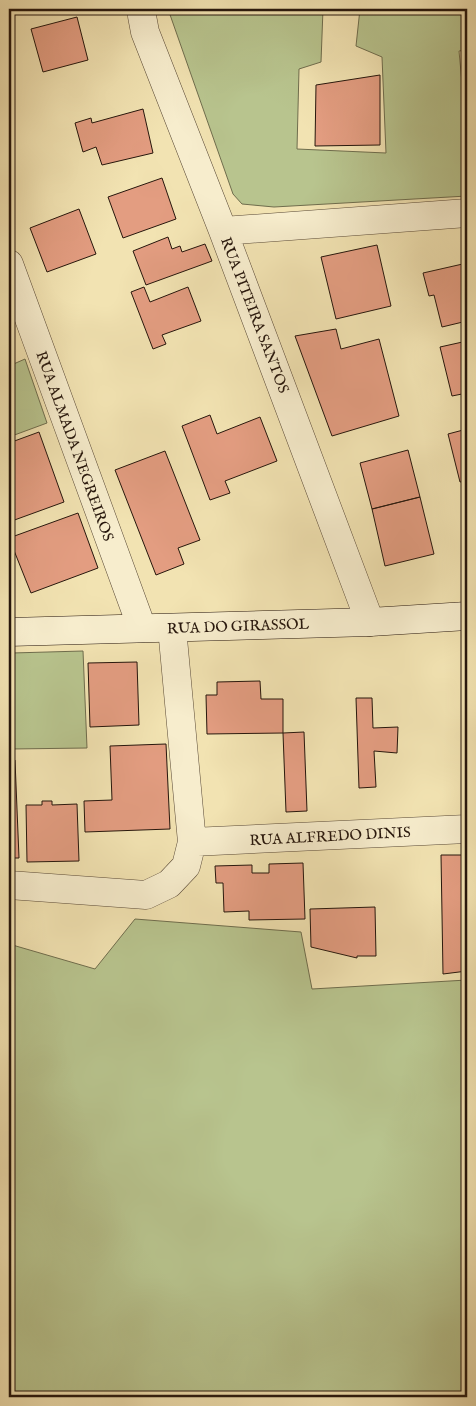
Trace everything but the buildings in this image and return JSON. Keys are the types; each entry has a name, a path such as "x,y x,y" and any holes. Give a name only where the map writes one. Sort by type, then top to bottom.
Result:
{"street":[{"name":"RUA PITEIRA SANTOS","path":"143,9 142,16 145,32 224,231 370,622"},
{"path":"224,231 467,213"},
{"name":"RUA ALMADA NEGREIROS","path":"9,264 142,628"},
{"name":"RUA DO GIRASSOL","path":"9,632 370,622 467,616"},
{"path":"9,885 146,895 169,884 186,866 192,842 172,628"},
{"name":"RUA ALFREDO DINIS","path":"192,842 467,829"}],"green space":[{"path":"168,9 323,9 321,62 299,69 297,149 386,153 382,57 356,46 360,9 467,9 467,50 459,51 467,137 467,196 274,207 242,204 233,194"},
{"path":"25,359 47,423 9,437 9,366"},
{"path":"83,651 87,748 11,749 12,653"},
{"path":"135,919 301,932 312,989 467,980 467,1397 9,1397 9,944 95,969"}]}
